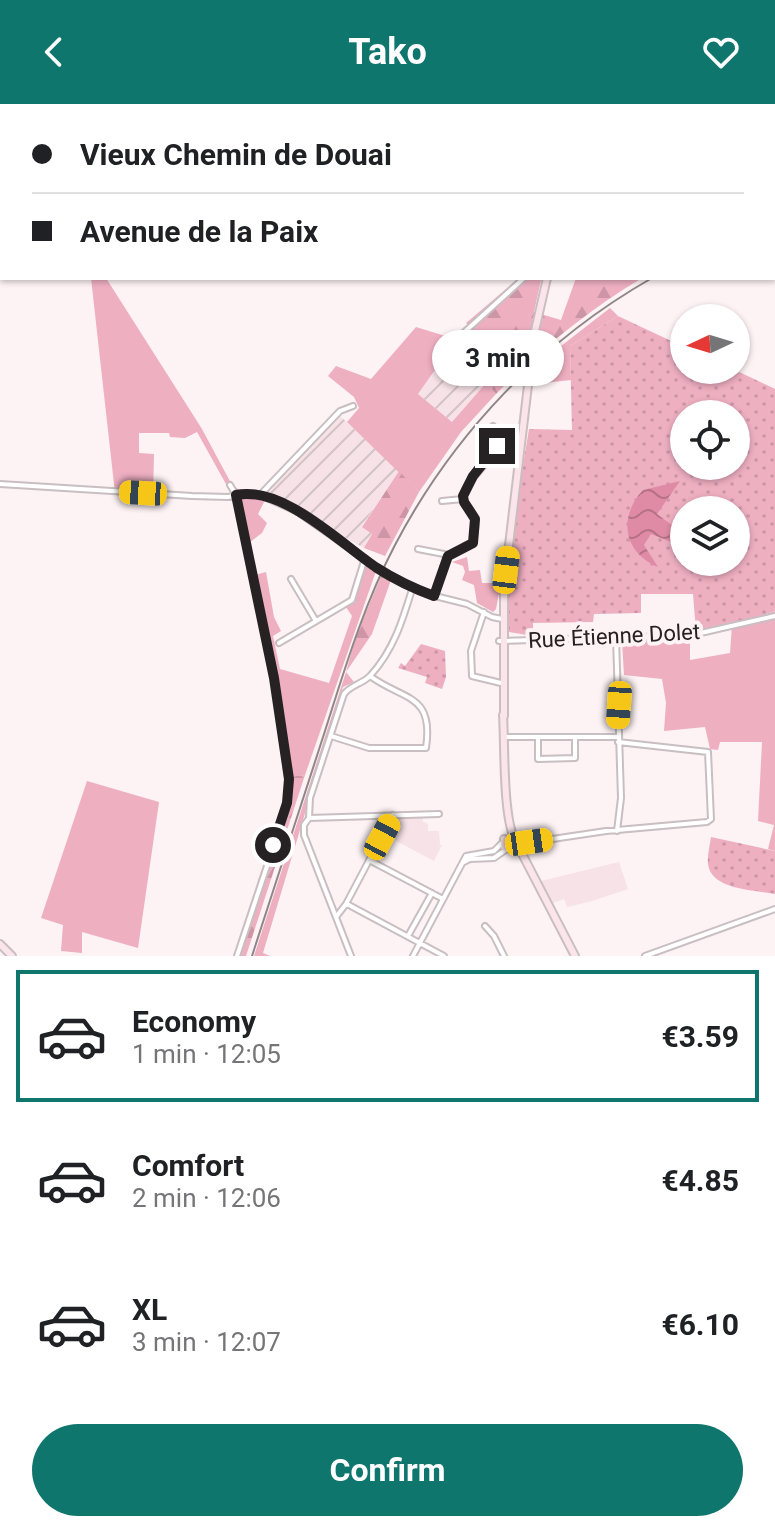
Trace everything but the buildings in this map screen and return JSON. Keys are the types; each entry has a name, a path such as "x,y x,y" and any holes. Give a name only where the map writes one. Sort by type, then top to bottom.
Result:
{"main road":[{"path":"516,847 508,816 500,619 525,428 533,339 547,280"},
{"path":"503,840 508,816"},
{"path":"503,840 508,837 516,847 575,956"},
{"path":"0,944 12,956"}],"street":[{"path":"459,337 522,280"},
{"path":"260,495 340,411 353,406"},
{"path":"463,499 473,476 496,448 498,433 493,426"},
{"path":"0,484 192,496 260,495 293,509 382,571 434,596 467,604 500,619"},
{"path":"230,485 236,495 274,678 289,782 285,812 237,956"},
{"path":"442,501 463,499"},
{"path":"418,549 449,555 469,547 473,541 475,519 463,499"},
{"path":"434,596 449,555"},
{"path":"279,643 352,600 365,558"},
{"path":"291,579 316,621"},
{"path":"351,956 304,833 310,798 345,692 370,676 395,641 413,586"},
{"path":"484,612 471,651 472,676 503,684"},
{"name":"Rue Étienne Dolet","path":"500,641 696,634 775,616"},
{"path":"616,637 621,800 617,831"},
{"path":"331,736 369,748 422,750 426,747 428,721 424,712 411,699 370,676"},
{"path":"462,864 470,859 492,858 516,847 617,831 707,822 712,816 708,752 618,740 505,737"},
{"path":"538,737 538,759"},
{"path":"530,759 575,758 575,737"},
{"path":"336,917 394,814"},
{"path":"309,818 439,814"},
{"path":"413,956 468,854 494,851 503,840"},
{"path":"369,860 443,899"},
{"path":"408,936 432,893"},
{"path":"346,904 444,956"},
{"path":"645,956 775,909"},
{"path":"485,926 504,956"}],"shaded area":[{"path":"455,339 483,367 486,383 452,422 418,394 439,363 445,366 454,355 449,346"},
{"path":"338,414 399,471 362,526 372,534 364,548 265,493"},
{"path":"423,816 428,831 439,831 442,845 434,861 387,836 396,817"},
{"path":"619,862 628,889 592,901 567,907 564,899 553,903 541,881"}],"green space":[{"path":"91,280 107,280 202,429 232,485 249,496 265,500 258,514 267,523 262,533 245,546 236,502 197,432 185,438 170,437 169,433 139,433 139,453 154,454 153,496 115,493"},
{"path":"517,280 541,280 534,312 561,320 575,280 639,280 565,332 496,394 486,383 483,367 464,345 473,329 466,323"},
{"path":"610,308 618,316 570,346 571,380 534,384 534,367"},
{"path":"618,316 670,340 670,384 750,384 750,377 775,389 775,611 732,625 696,631 693,594 641,594 641,613 594,614 593,622 533,623 533,636 509,632 506,619 509,568 529,429 572,430 570,346"},
{"path":"416,327 455,339 449,346 454,354 445,367 439,364 418,394 452,422 486,383 496,394 461,432 419,492 347,422 359,408 354,397 328,376 336,366 371,379"},
{"path":"399,471 419,492 385,556 364,548 372,534 362,527"},
{"path":"467,557 469,571 480,570 482,583 501,583 493,612 477,603 474,585 462,580 465,572 463,566 452,562"},
{"path":"366,563 376,571 305,775 288,777 251,576 266,572 274,617 281,631 273,636 280,669 329,683 352,616 346,607 353,603"},
{"path":"382,574 391,580 372,634 346,672 356,636"},
{"path":"775,611 775,851 768,849 774,825 758,821 762,742 720,742 718,750 710,749 705,727 664,731 666,703 662,679 624,675 622,641 690,638 690,660 730,653 732,625"},
{"path":"421,644 445,651 446,677 442,689 425,683 427,677 398,668 401,663 405,666"},
{"path":"346,672 354,682 343,687 263,953 270,956 254,956"},
{"path":"305,775 246,956 235,956 236,952 239,954 261,883 258,881 282,817 288,777"},
{"path":"87,781 159,802 138,948 82,932 82,953 61,951 63,925 41,918"},
{"path":"711,837 775,851 775,894 735,887 717,879 708,864"}],"water":[{"path":"680,481 657,514 670,524 670,541 651,534 644,545 658,567 637,552 628,533 630,511 643,490"}],"railway":[{"path":"252,956 356,636 384,567 418,504 473,428 538,360 574,330 649,280"}],"route":[{"path":"273,845 287,803 289,779 274,678 236,495 257,494 283,504 349,545 378,568 434,596 448,556 473,543 475,519 463,496 473,476 497,446"}]}
